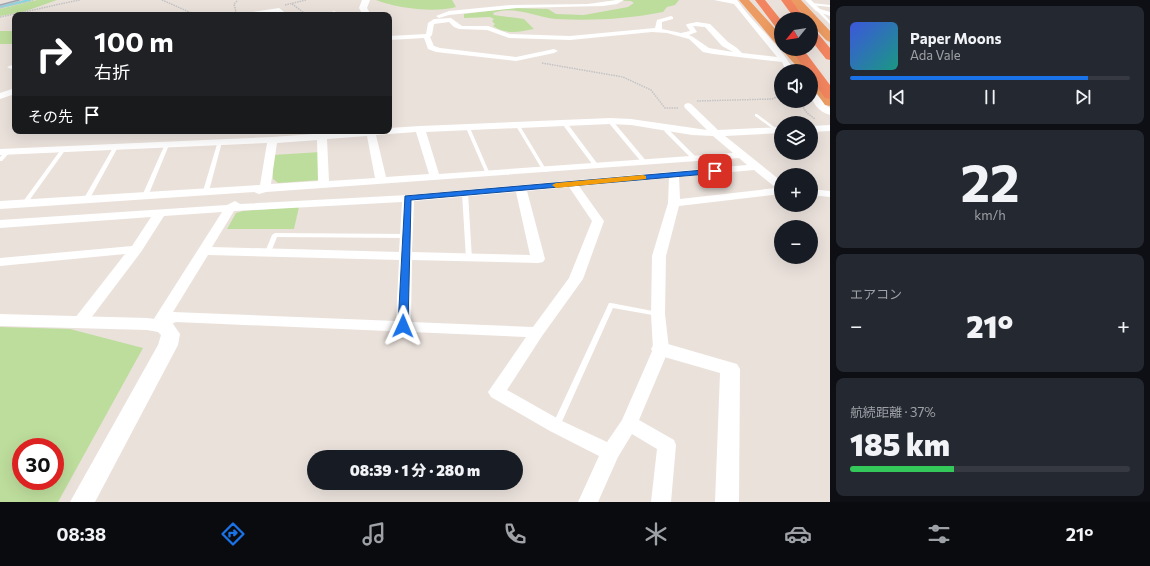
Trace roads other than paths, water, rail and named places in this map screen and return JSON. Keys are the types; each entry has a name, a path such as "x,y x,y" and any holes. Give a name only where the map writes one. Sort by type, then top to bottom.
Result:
{"highway":[{"path":"760,0 774,18"},
{"path":"772,0 781,12"},
{"path":"786,0 795,12"},
{"path":"795,0 830,38"},
{"path":"737,1 774,35"},
{"path":"818,41 830,56"},
{"path":"789,56 799,64"},
{"path":"802,56 830,95"},
{"path":"815,56 830,75"},
{"path":"818,85 830,101"}],"street":[{"path":"366,0 363,8 366,12"},
{"path":"426,36 428,35 431,23 437,17 452,12 464,13 519,6 606,4 619,2 621,0"},
{"path":"717,0 737,1 743,13 770,42 774,49"},
{"path":"810,2 818,10 830,14"},
{"path":"265,12 279,10 281,12"},
{"path":"658,30 659,20 671,18"},
{"path":"434,21 451,20 456,26 461,28 488,28 509,36 570,38 658,30 691,38 706,50 714,52 739,55 774,54"},
{"path":"616,25 629,32"},
{"path":"681,35 694,32 689,25 710,26 724,44 737,50 739,55"},
{"path":"575,28 588,36"},
{"path":"392,38 426,36"},
{"path":"426,36 431,47 438,50 516,60 554,51"},
{"path":"0,96 12,92"},
{"path":"818,102 830,112"},
{"path":"688,107 716,134 774,181"},
{"path":"392,131 627,121 716,134 774,132"},
{"path":"420,129 435,177"},
{"path":"4,152 272,140 351,134"},
{"path":"365,134 381,180"},
{"path":"322,136 324,184"},
{"path":"265,187 272,140"},
{"path":"0,205 265,187 545,171 741,155"},
{"path":"0,224 230,208 408,198 757,167"},
{"path":"588,502 610,453 629,423 661,349 658,314 659,256 674,203 674,175"},
{"path":"572,184 598,221 576,279 537,332 497,392 556,426 610,453"},
{"path":"158,325 230,208 265,187"},
{"path":"204,252 268,252 469,259 538,259 521,188"},
{"path":"674,203 774,192"},
{"path":"818,193 830,194"},
{"path":"403,326 404,257 408,198"},
{"path":"80,322 136,249 160,213"},
{"path":"0,262 136,249"},
{"path":"158,325 174,317 537,332"},
{"path":"0,320 158,325 164,326 171,334 168,345 82,502"},
{"path":"661,349 730,369 727,502"},
{"path":"629,423 667,445 661,502"}],"lane":[{"path":"810,2 830,6"},
{"path":"818,10 830,23"},
{"path":"756,115 774,128"},
{"path":"610,121 645,163"},
{"path":"565,124 597,167"},
{"path":"518,126 545,171"},
{"path":"665,127 667,131 695,159"},
{"path":"468,128 488,174"},
{"path":"206,191 220,142"},
{"path":"145,196 167,145"},
{"path":"86,200 116,147"},
{"path":"24,204 64,149"},
{"path":"0,160 4,152"},
{"path":"465,193 469,259"},
{"path":"268,252 275,235 406,236"},
{"path":"556,426 611,305 658,314"}],"waterway":[{"path":"0,7 30,0"}],"railway":[{"path":"0,5 19,0"}]}
